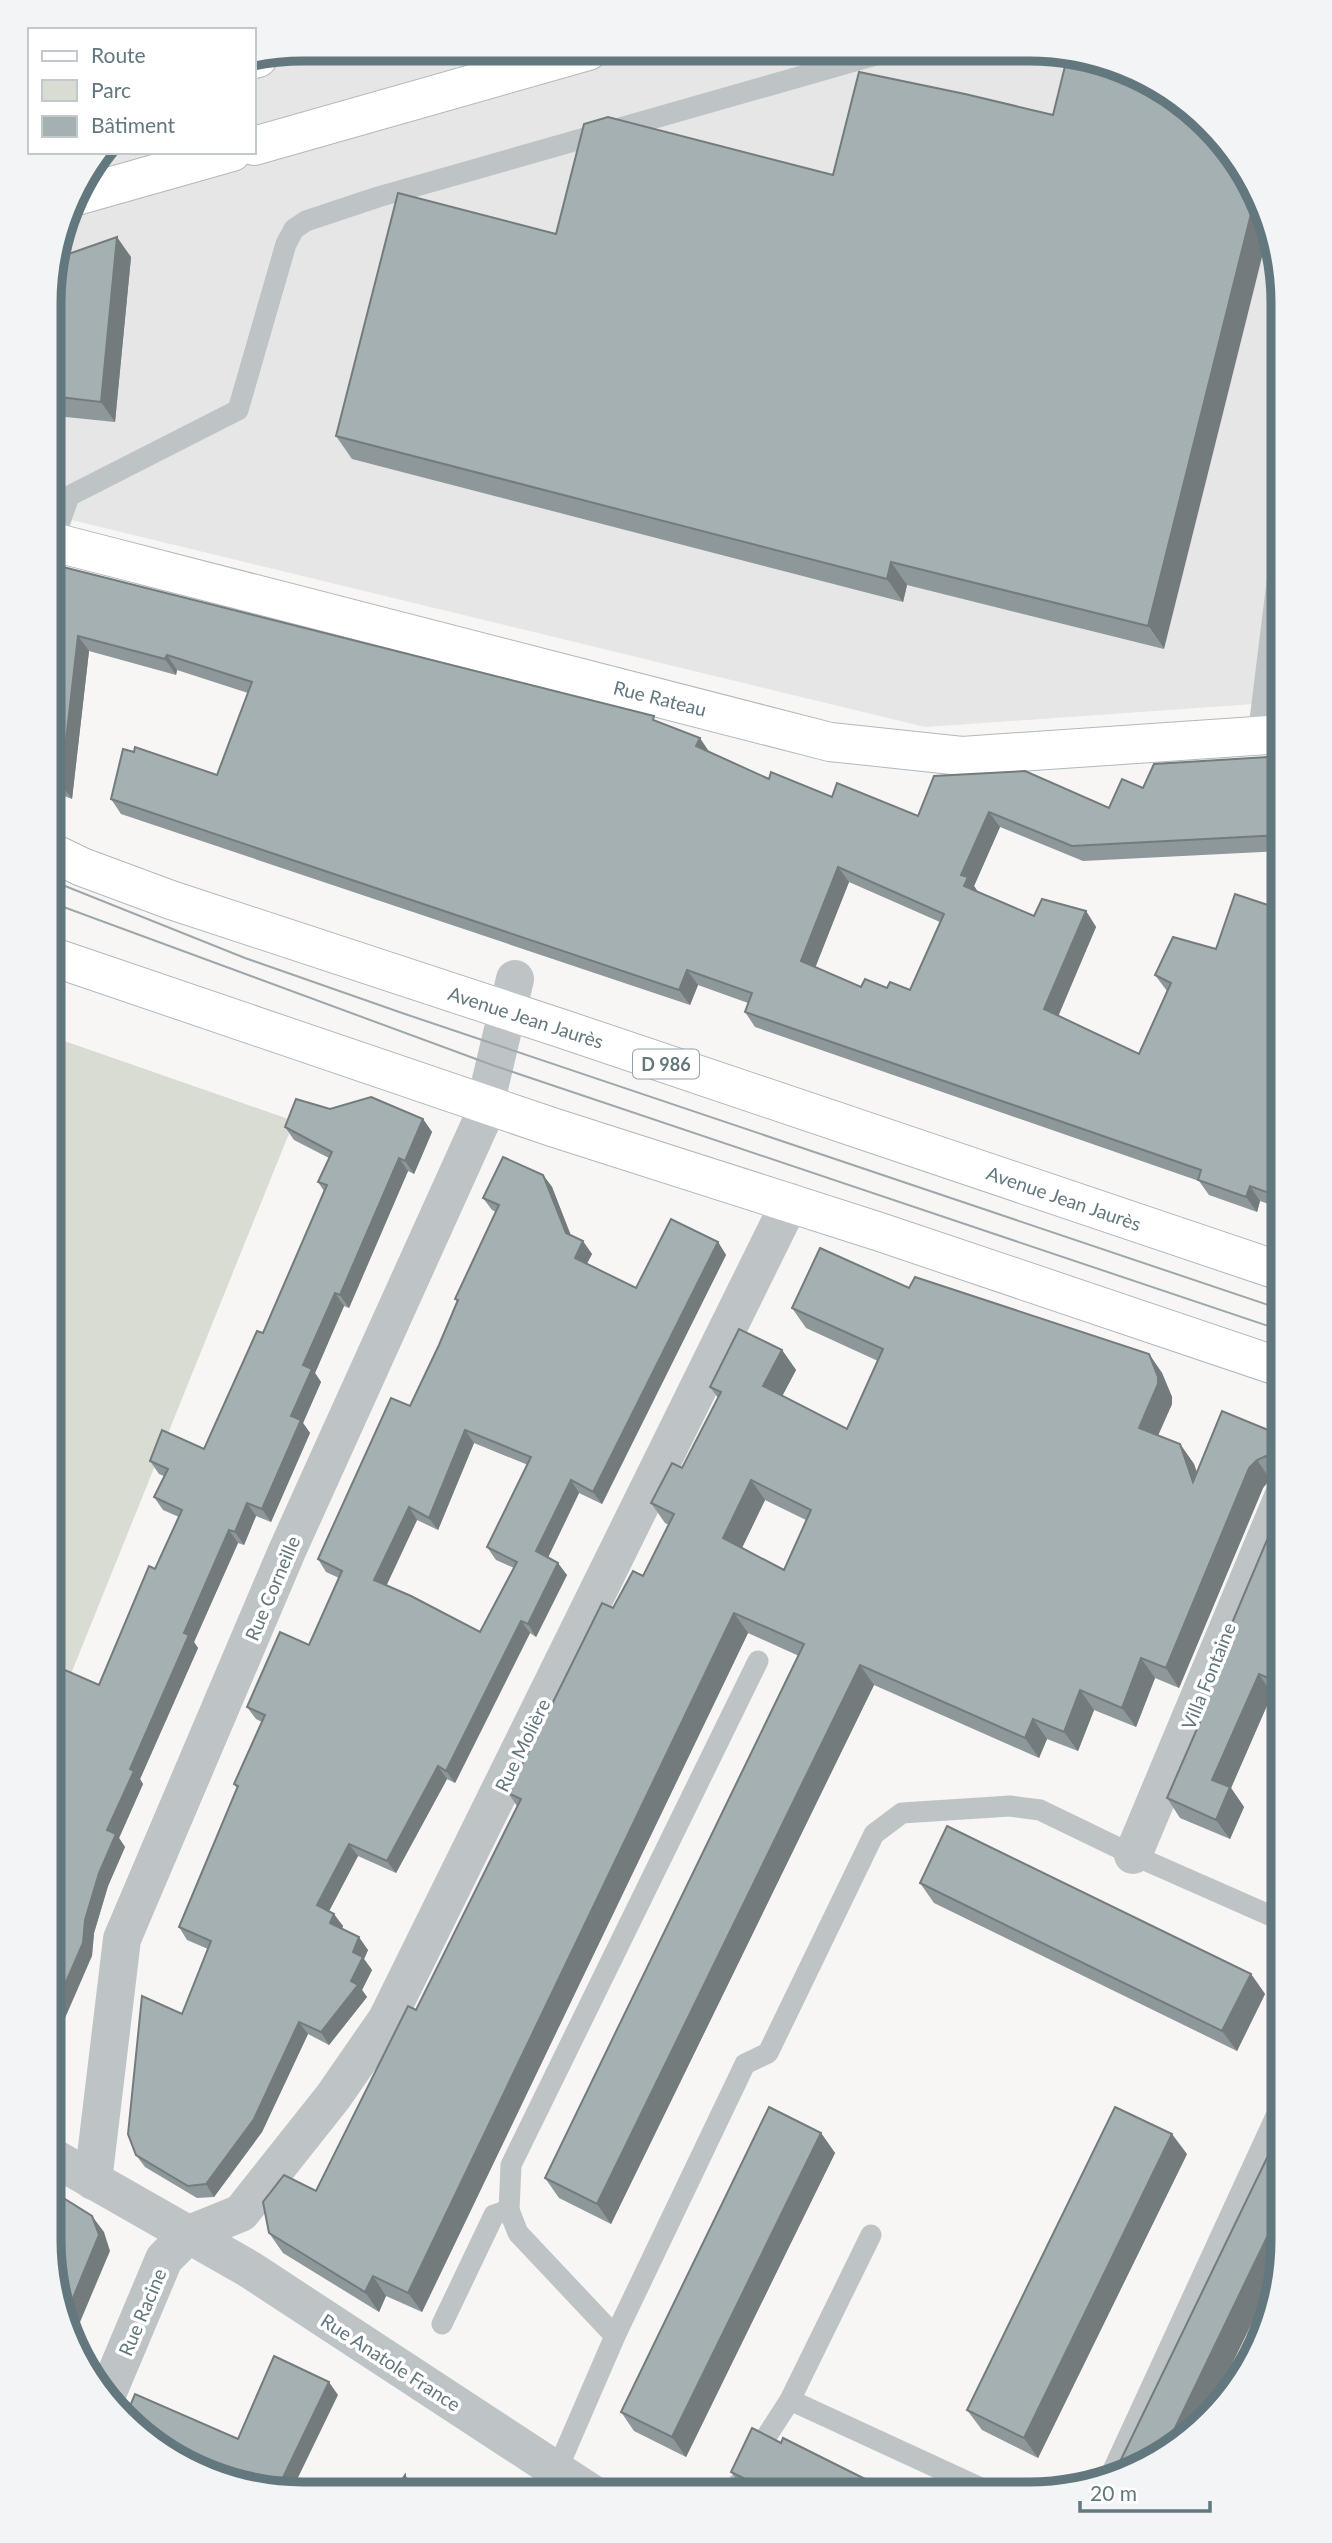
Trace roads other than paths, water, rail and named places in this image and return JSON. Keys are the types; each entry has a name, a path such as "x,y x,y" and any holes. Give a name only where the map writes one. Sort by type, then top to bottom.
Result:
{"main road":[{"path":"256,145 553,61"},
{"path":"88,193 225,154"},
{"name":"Rue Rateau","path":"61,544 830,741 962,756 1270,735"},
{"name":"Avenue Jean Jaurès","path":"61,857 171,900 511,995 1271,1268"},
{"path":"61,960 487,1105 790,1202 1270,1364"}],"street":[{"name":"Rue Corneille","path":"93,2181 122,1939 287,1551 481,1122 511,995"},
{"name":"Rue Molière","path":"189,2234 241,2213 332,2097 387,2019 790,1202"},
{"name":"Villa Fontaine","path":"1133,1855 1270,1527"},
{"name":"Rue Anatole France","path":"61,2162 249,2269 575,2482"},
{"name":"Rue Racine","path":"111,2386 164,2259 189,2234"}],"lane":[{"path":"61,518 69,496 239,410 286,244 294,229 306,221 378,197 855,61"},
{"path":"615,2336 518,2233 509,2210 511,2165 758,1661"},
{"path":"557,2470 615,2336 746,2063 768,2053 874,1834 902,1813 1010,1806 1040,1810 1133,1855 1270,1915"},
{"path":"1115,2466 1270,2129"},
{"path":"442,2324 494,2215 509,2210"},
{"path":"749,2463 790,2400 871,2235"},
{"path":"790,2400 968,2482"}],"tram line":[{"path":"61,884 245,958 405,1014 1270,1306"},
{"path":"61,906 495,1066 1270,1327"}]}
